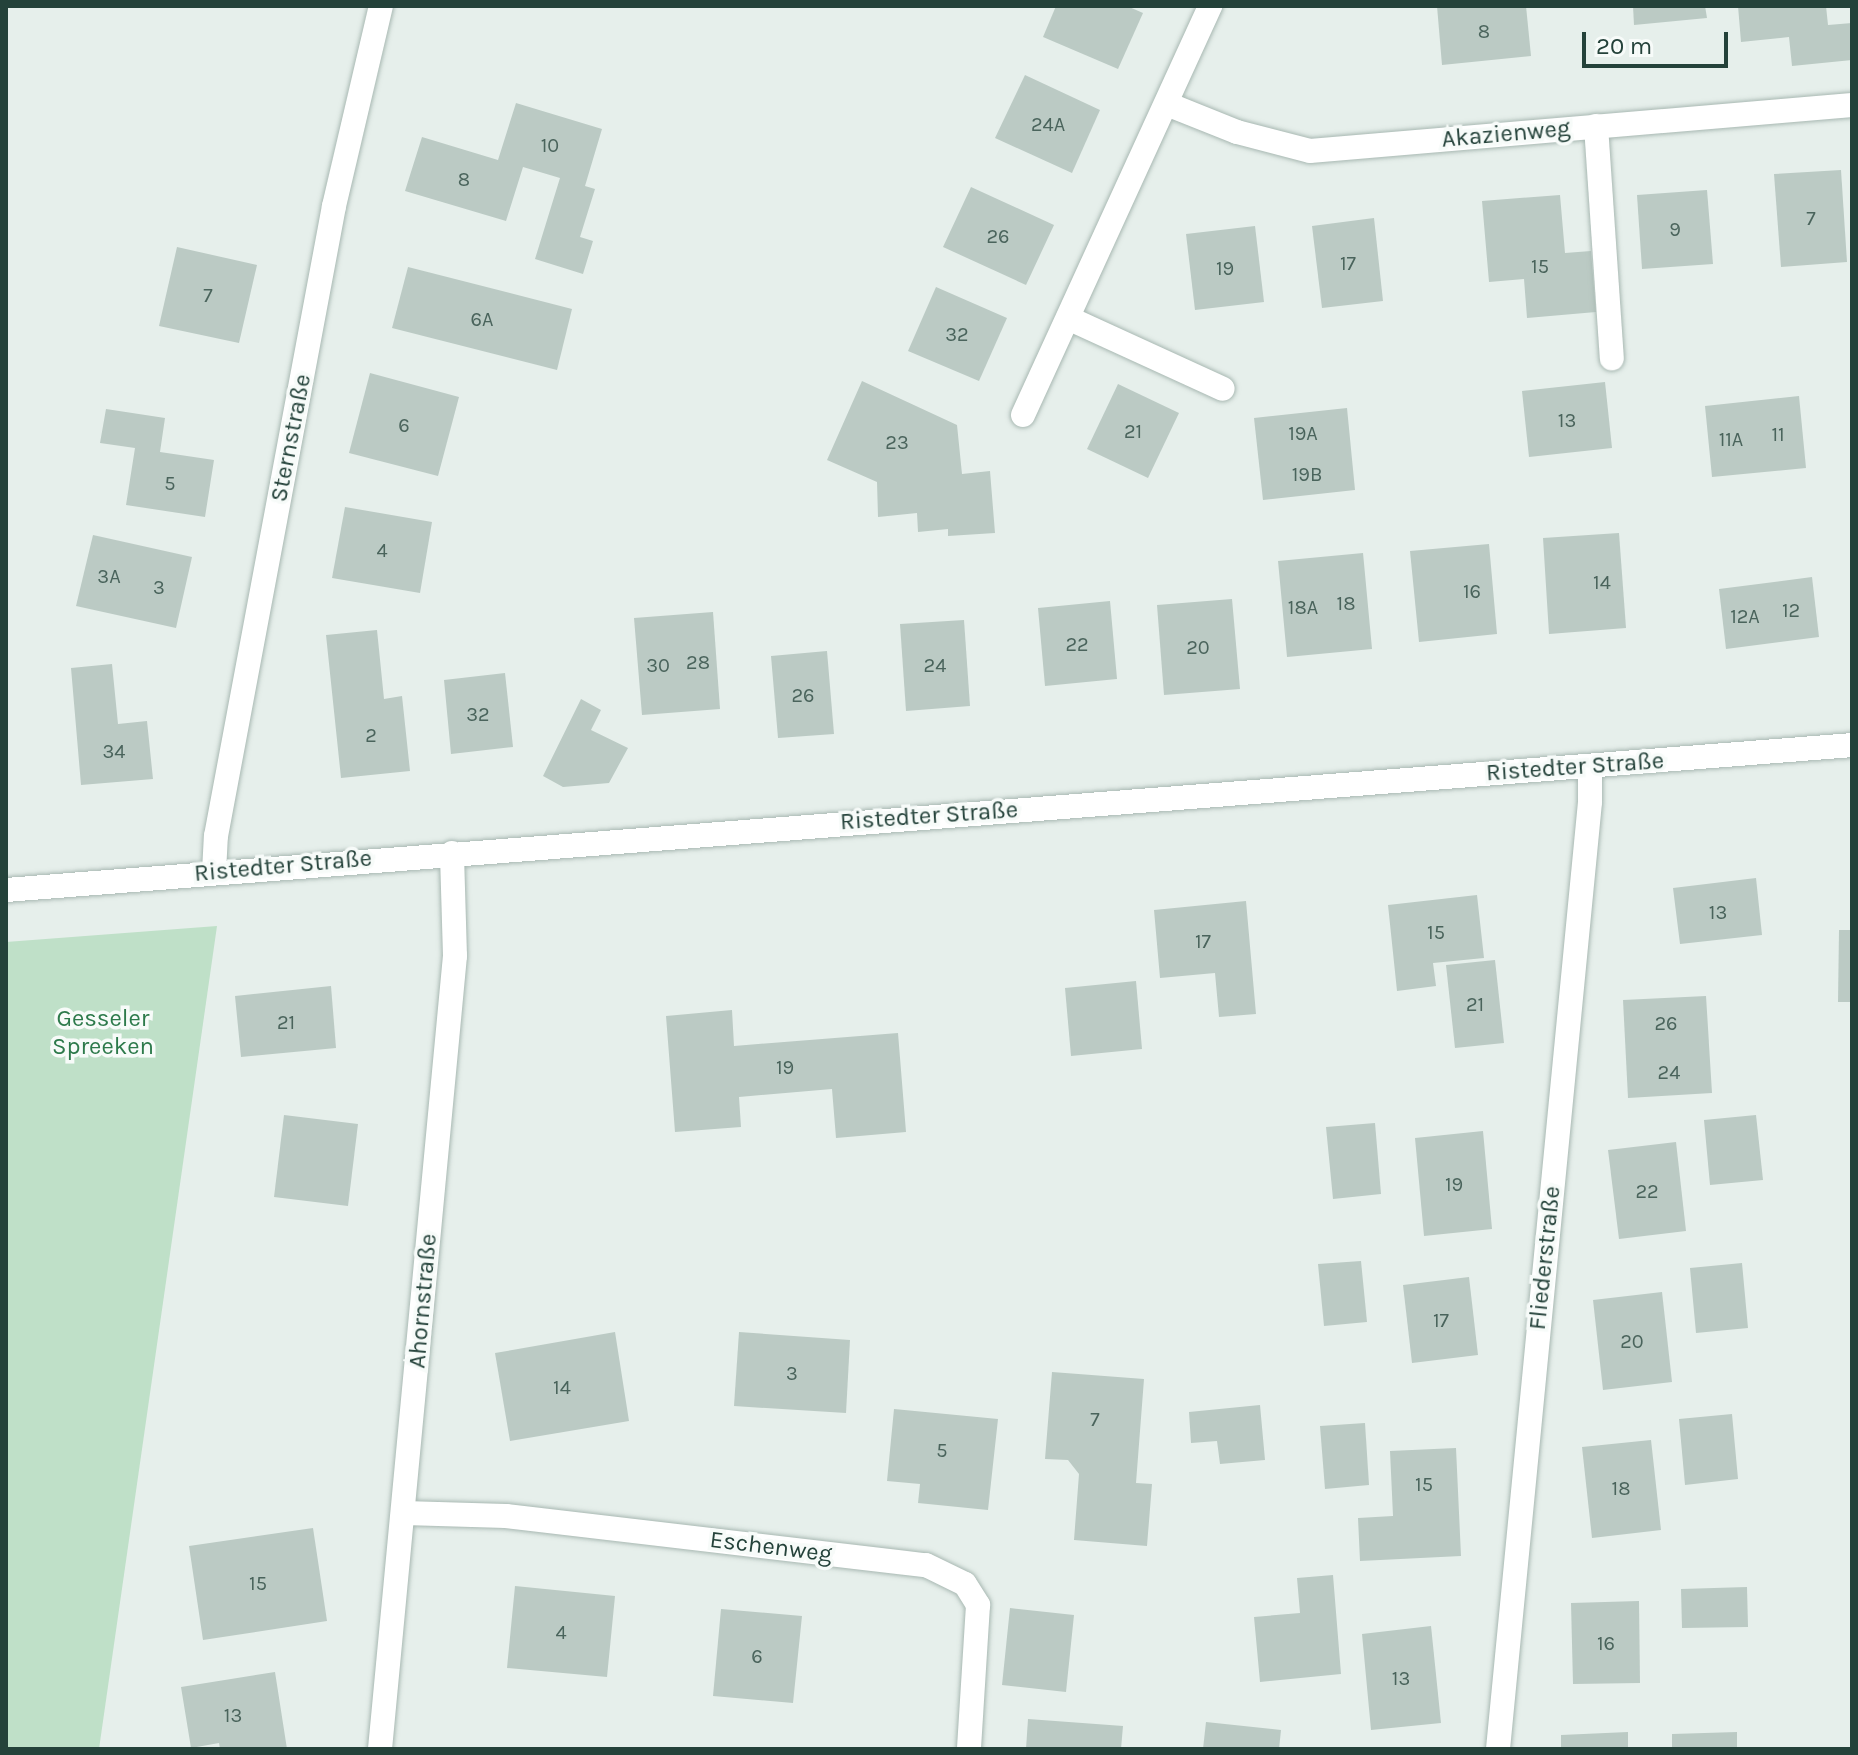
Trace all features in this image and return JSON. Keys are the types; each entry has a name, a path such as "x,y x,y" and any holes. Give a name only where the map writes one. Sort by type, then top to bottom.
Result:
{"street":[{"name":"Sternstraße","path":"214,872 216,836 334,206 381,6"},
{"path":"1023,415 1210,6"},
{"name":"Akazienweg","path":"1167,104 1237,132 1310,151 1852,105"},
{"path":"1596,126 1612,358"},
{"path":"1068,318 1223,389"},
{"name":"Ristedter Straße","path":"6,890 1852,745"},
{"name":"Fliederstraße","path":"1498,1749 1590,802 1590,766"},
{"name":"Ahornstraße","path":"380,1749 455,956 452,853"},
{"name":"Eschenweg","path":"404,1513 506,1516 926,1565 965,1584 978,1605 969,1749"}],"green space":[{"name":"Gesseler Spreeken","path":"217,926 99,1749 6,1749 6,942"}],"building":[{"path":"1056,6 1127,6 1143,13 1118,69 1043,37"},
{"path":"1437,6 1526,6 1531,56 1442,65"},
{"path":"1633,6 1705,6 1707,18 1634,25"},
{"path":"1738,6 1826,6 1828,25 1852,23 1852,60 1792,66 1789,37 1741,42"},
{"path":"1025,75 1100,110 1072,173 995,138"},
{"path":"516,103 602,129 585,186 595,189 580,237 593,241 583,274 535,259 560,178 523,167 506,221 405,191 422,137 498,160"},
{"path":"1841,170 1847,262 1781,267 1774,174"},
{"path":"971,187 1054,225 1026,285 943,247"},
{"path":"1707,190 1713,264 1642,269 1637,195"},
{"path":"1560,195 1565,253 1591,251 1596,312 1527,318 1524,279 1489,282 1482,201"},
{"path":"1374,218 1383,301 1322,308 1312,226"},
{"path":"1255,226 1264,302 1195,310 1186,234"},
{"path":"177,247 257,265 239,343 159,326"},
{"path":"408,267 572,309 557,370 392,328"},
{"path":"936,287 1007,318 979,381 908,351"},
{"path":"370,373 459,397 438,476 349,453"},
{"path":"862,381 957,425 962,474 990,471 995,533 948,536 948,529 918,532 917,513 878,517 877,482 827,460"},
{"path":"1605,382 1612,448 1529,457 1522,391"},
{"path":"1118,384 1179,413 1148,478 1087,449"},
{"path":"1799,396 1806,468 1712,477 1705,406"},
{"path":"1347,408 1355,490 1263,500 1254,418"},
{"path":"106,409 165,418 160,452 214,460 205,517 126,505 135,448 100,443"},
{"path":"345,507 432,522 420,593 332,578"},
{"path":"1619,533 1626,628 1549,634 1543,538"},
{"path":"93,535 192,557 176,628 76,606"},
{"path":"1489,544 1497,634 1419,642 1410,551"},
{"path":"1363,553 1372,649 1287,657 1278,561"},
{"path":"1812,577 1819,637 1726,649 1719,589"},
{"path":"1232,599 1240,689 1164,695 1157,605"},
{"path":"1110,601 1117,679 1045,686 1038,608"},
{"path":"713,612 720,709 642,715 634,618"},
{"path":"964,620 970,706 906,711 900,624"},
{"path":"377,630 384,699 402,696 410,771 341,778 326,635"},
{"path":"827,651 834,734 778,738 771,656"},
{"path":"112,664 118,724 147,721 153,779 81,785 71,668"},
{"path":"505,673 513,747 451,754 444,680"},
{"path":"581,699 601,710 591,730 628,748 609,783 563,787 543,776"},
{"path":"1756,878 1762,935 1680,944 1673,888"},
{"path":"1477,895 1484,958 1433,963 1436,986 1397,991 1388,905"},
{"path":"1246,901 1256,1014 1219,1017 1215,973 1160,978 1154,910"},
{"path":"1839,930 1852,930 1852,1002 1838,1002"},
{"path":"1495,960 1504,1043 1455,1048 1446,965"},
{"path":"1136,981 1142,1049 1071,1056 1065,988"},
{"path":"331,986 336,1048 241,1057 235,996"},
{"path":"1706,996 1712,1093 1628,1098 1623,1000"},
{"path":"732,1010 734,1046 898,1033 906,1132 836,1138 832,1089 739,1097 741,1127 675,1132 666,1016"},
{"path":"284,1115 358,1124 348,1206 274,1197"},
{"path":"1756,1115 1763,1180 1710,1185 1704,1120"},
{"path":"1375,1123 1381,1194 1333,1199 1326,1127"},
{"path":"1483,1131 1492,1229 1424,1236 1415,1138"},
{"path":"1676,1142 1686,1231 1619,1239 1608,1150"},
{"path":"1361,1261 1367,1322 1324,1326 1318,1264"},
{"path":"1742,1263 1748,1328 1696,1333 1690,1268"},
{"path":"1469,1277 1478,1355 1412,1363 1403,1285"},
{"path":"1662,1292 1672,1382 1603,1390 1593,1300"},
{"path":"615,1332 629,1421 510,1441 495,1353"},
{"path":"739,1332 850,1340 846,1413 734,1406"},
{"path":"1052,1372 1144,1379 1136,1483 1152,1484 1147,1546 1074,1540 1079,1474 1068,1460 1045,1459"},
{"path":"1260,1405 1265,1460 1220,1464 1217,1441 1191,1443 1189,1412"},
{"path":"894,1409 998,1419 988,1510 918,1503 920,1484 887,1481"},
{"path":"1732,1414 1738,1479 1685,1485 1679,1419"},
{"path":"1365,1423 1369,1485 1325,1489 1320,1426"},
{"path":"1651,1440 1661,1530 1592,1538 1582,1447"},
{"path":"1456,1448 1461,1556 1360,1561 1358,1518 1393,1516 1390,1451"},
{"path":"313,1528 327,1621 203,1640 189,1546"},
{"path":"1333,1575 1341,1674 1260,1682 1254,1617 1300,1613 1297,1578"},
{"path":"515,1586 615,1596 607,1677 507,1668"},
{"path":"1747,1587 1748,1627 1682,1628 1681,1589"},
{"path":"1639,1601 1640,1683 1573,1684 1571,1603"},
{"path":"1010,1608 1074,1615 1066,1692 1002,1685"},
{"path":"721,1609 802,1616 793,1703 713,1696"},
{"path":"1431,1626 1441,1723 1371,1730 1362,1634"},
{"path":"275,1672 287,1749 220,1749 219,1743 191,1748 181,1687"},
{"path":"1028,1719 1123,1726 1121,1749 1026,1749"},
{"path":"1206,1722 1281,1730 1279,1749 1203,1749"},
{"path":"1628,1732 1628,1749 1561,1749 1561,1735"},
{"path":"1737,1732 1737,1749 1672,1749 1672,1734"}]}
